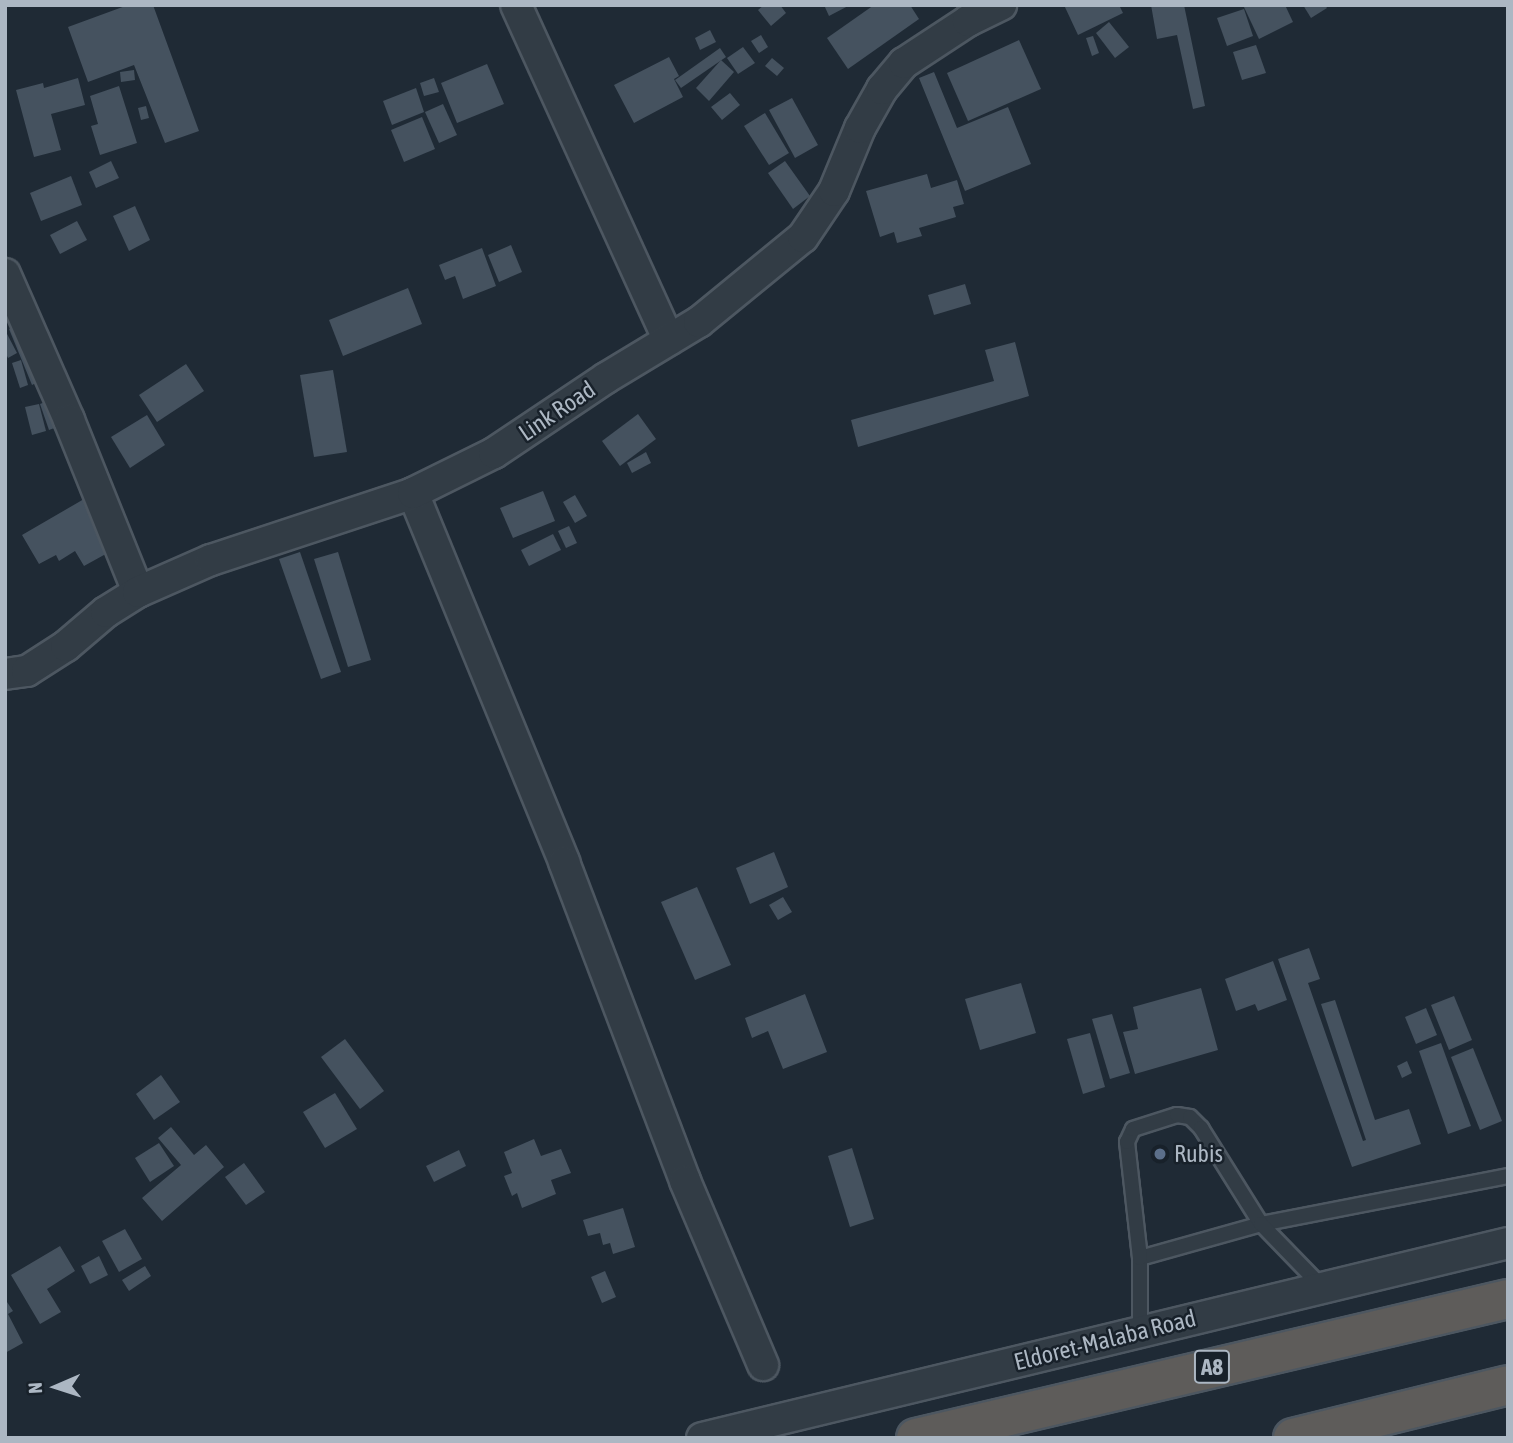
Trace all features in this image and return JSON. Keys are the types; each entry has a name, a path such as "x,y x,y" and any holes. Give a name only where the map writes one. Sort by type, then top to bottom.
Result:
{"highway":[{"name":"Eldoret-Malaba Road","path":"916,1438 1508,1298"},
{"path":"1293,1438 1508,1385"}],"street":[{"path":"516,5 669,340"},
{"name":"Link Road","path":"5,674 27,671 57,653 106,612 138,592 211,560 413,493 494,453 699,322 803,237 834,191 860,128 882,89 905,62 968,22 1001,5"},
{"path":"5,274 69,420 138,592"},
{"path":"413,493 565,862 685,1181 763,1365"},
{"name":"Eldoret-Malaba Road","path":"702,1438 1508,1243"}],"lane":[{"path":"1140,1332 1140,1258 1127,1142 1133,1129 1177,1115 1190,1117 1201,1128 1261,1224 1323,1288"},
{"path":"1140,1258 1261,1224 1508,1176"}],"building":[{"path":"128,5 153,5 199,131 165,143 134,65 88,82 68,27"},
{"path":"764,5 780,5 786,13 771,26 758,10"},
{"path":"824,5 850,5 829,16"},
{"path":"874,5 910,5 919,19 848,69 827,38"},
{"path":"1064,5 1119,5 1123,13 1078,35"},
{"path":"1151,5 1184,5 1205,106 1193,109 1177,35 1157,39"},
{"path":"1243,5 1285,5 1293,22 1259,39"},
{"path":"1303,5 1325,5 1327,8 1311,18"},
{"path":"1244,9 1253,36 1227,46 1217,18"},
{"path":"1109,22 1129,47 1115,58 1096,33"},
{"path":"710,30 716,42 700,50 695,38"},
{"path":"761,35 768,47 759,53 751,41"},
{"path":"1093,36 1099,53 1092,56 1086,38"},
{"path":"1019,40 1041,89 968,121 947,73"},
{"path":"1256,45 1266,73 1242,80 1233,52"},
{"path":"743,47 755,63 738,74 727,58"},
{"path":"720,48 726,57 681,88 675,80"},
{"path":"669,57 679,76 674,79 683,97 634,123 614,85"},
{"path":"772,58 784,68 777,76 765,66"},
{"path":"721,60 734,72 709,101 696,88"},
{"path":"487,64 504,104 457,123 441,83"},
{"path":"134,70 135,80 121,82 120,72"},
{"path":"934,72 957,128 1008,107 1031,164 965,191 919,78"},
{"path":"78,78 85,105 51,114 61,150 34,157 16,90 43,83 44,88"},
{"path":"434,78 439,92 424,96 420,83"},
{"path":"119,86 137,143 100,155 91,126 98,124 90,96"},
{"path":"416,88 424,112 392,125 383,101"},
{"path":"730,93 740,105 722,120 711,107"},
{"path":"792,98 818,145 795,158 769,110"},
{"path":"443,104 457,135 439,143 425,112"},
{"path":"146,106 149,118 141,120 138,108"},
{"path":"765,113 789,153 769,165 744,126"},
{"path":"422,117 435,149 404,162 391,130"},
{"path":"111,161 119,178 96,188 89,172"},
{"path":"785,161 810,196 793,209 768,173"},
{"path":"927,174 931,188 957,180 964,204 953,207 956,217 919,228 922,236 897,243 894,232 880,237 866,191"},
{"path":"71,176 82,205 41,221 30,193"},
{"path":"135,206 150,240 129,251 113,216"},
{"path":"77,221 87,240 60,254 50,235"},
{"path":"511,245 522,272 499,282 488,255"},
{"path":"482,248 496,286 463,299 455,276 445,280 439,265"},
{"path":"965,284 971,304 934,315 928,295"},
{"path":"408,288 422,324 343,356 329,320"},
{"path":"23,323 46,378 32,385 9,329"},
{"path":"5,330 17,353 8,358 5,352"},
{"path":"1015,342 1029,396 858,447 851,420 994,381 985,350"},
{"path":"21,360 28,385 20,388 12,363"},
{"path":"186,364 204,391 157,422 139,395"},
{"path":"333,370 347,452 314,457 300,375"},
{"path":"53,399 62,425 49,430 40,404"},
{"path":"39,404 46,431 32,435 25,407"},
{"path":"638,414 656,439 620,466 602,441"},
{"path":"147,415 165,445 130,468 111,437"},
{"path":"646,452 651,463 632,473 627,463"},
{"path":"543,491 555,521 513,538 500,508"},
{"path":"575,495 587,516 575,523 563,502"},
{"path":"84,499 113,550 84,566 75,551 59,561 56,555 39,564 22,535"},
{"path":"569,526 577,543 566,548 558,531"},
{"path":"553,534 561,550 529,566 521,550"},
{"path":"300,552 341,672 321,679 279,559"},
{"path":"338,552 371,660 348,667 314,559"},
{"path":"774,852 788,887 750,904 736,868"},
{"path":"697,887 731,965 695,980 661,902"},
{"path":"783,897 792,912 778,920 769,905"},
{"path":"1309,948 1320,979 1308,983 1363,1141 1366,1140 1321,1004 1335,1000 1375,1120 1409,1109 1421,1144 1352,1167 1278,959"},
{"path":"1273,961 1287,1000 1258,1011 1255,1004 1236,1011 1225,979"},
{"path":"1021,983 1036,1033 980,1050 965,999"},
{"path":"1201,988 1218,1050 1135,1074 1123,1032 1138,1029 1133,1007"},
{"path":"805,994 827,1052 783,1069 768,1031 752,1038 745,1018"},
{"path":"1454,996 1472,1040 1449,1050 1431,1005"},
{"path":"1426,1008 1437,1035 1416,1044 1405,1017"},
{"path":"1112,1014 1130,1073 1110,1079 1092,1019"},
{"path":"1090,1033 1105,1087 1083,1094 1067,1039"},
{"path":"345,1039 384,1091 360,1109 321,1057"},
{"path":"1441,1043 1471,1126 1448,1134 1419,1051"},
{"path":"1473,1048 1502,1121 1480,1130 1451,1057"},
{"path":"1407,1061 1412,1073 1402,1078 1397,1066"},
{"path":"161,1075 180,1102 154,1120 136,1094"},
{"path":"335,1093 357,1129 325,1148 303,1112"},
{"path":"171,1127 194,1155 206,1145 224,1167 162,1221 142,1198 181,1165 158,1138"},
{"path":"534,1139 541,1156 561,1149 571,1173 551,1180 556,1194 522,1208 517,1193 512,1196 504,1176 512,1173 504,1152"},
{"path":"159,1143 174,1166 150,1182 135,1158"},
{"path":"852,1148 874,1219 850,1227 828,1156"},
{"path":"459,1150 466,1166 434,1182 426,1166"},
{"path":"244,1163 265,1192 246,1205 225,1177"},
{"path":"623,1208 635,1247 613,1254 610,1243 603,1245 600,1233 588,1236 583,1220"},
{"path":"125,1229 142,1259 119,1272 102,1241"},
{"path":"60,1246 75,1271 47,1289 61,1312 40,1324 11,1275"},
{"path":"99,1256 108,1275 90,1284 81,1266"},
{"path":"145,1266 151,1276 129,1291 122,1280"},
{"path":"605,1271 616,1297 602,1303 591,1277"},
{"path":"5,1299 13,1311 8,1314 23,1343 5,1353"}],"place":[{"name":"Rubis","path":"1160,1154"}]}
